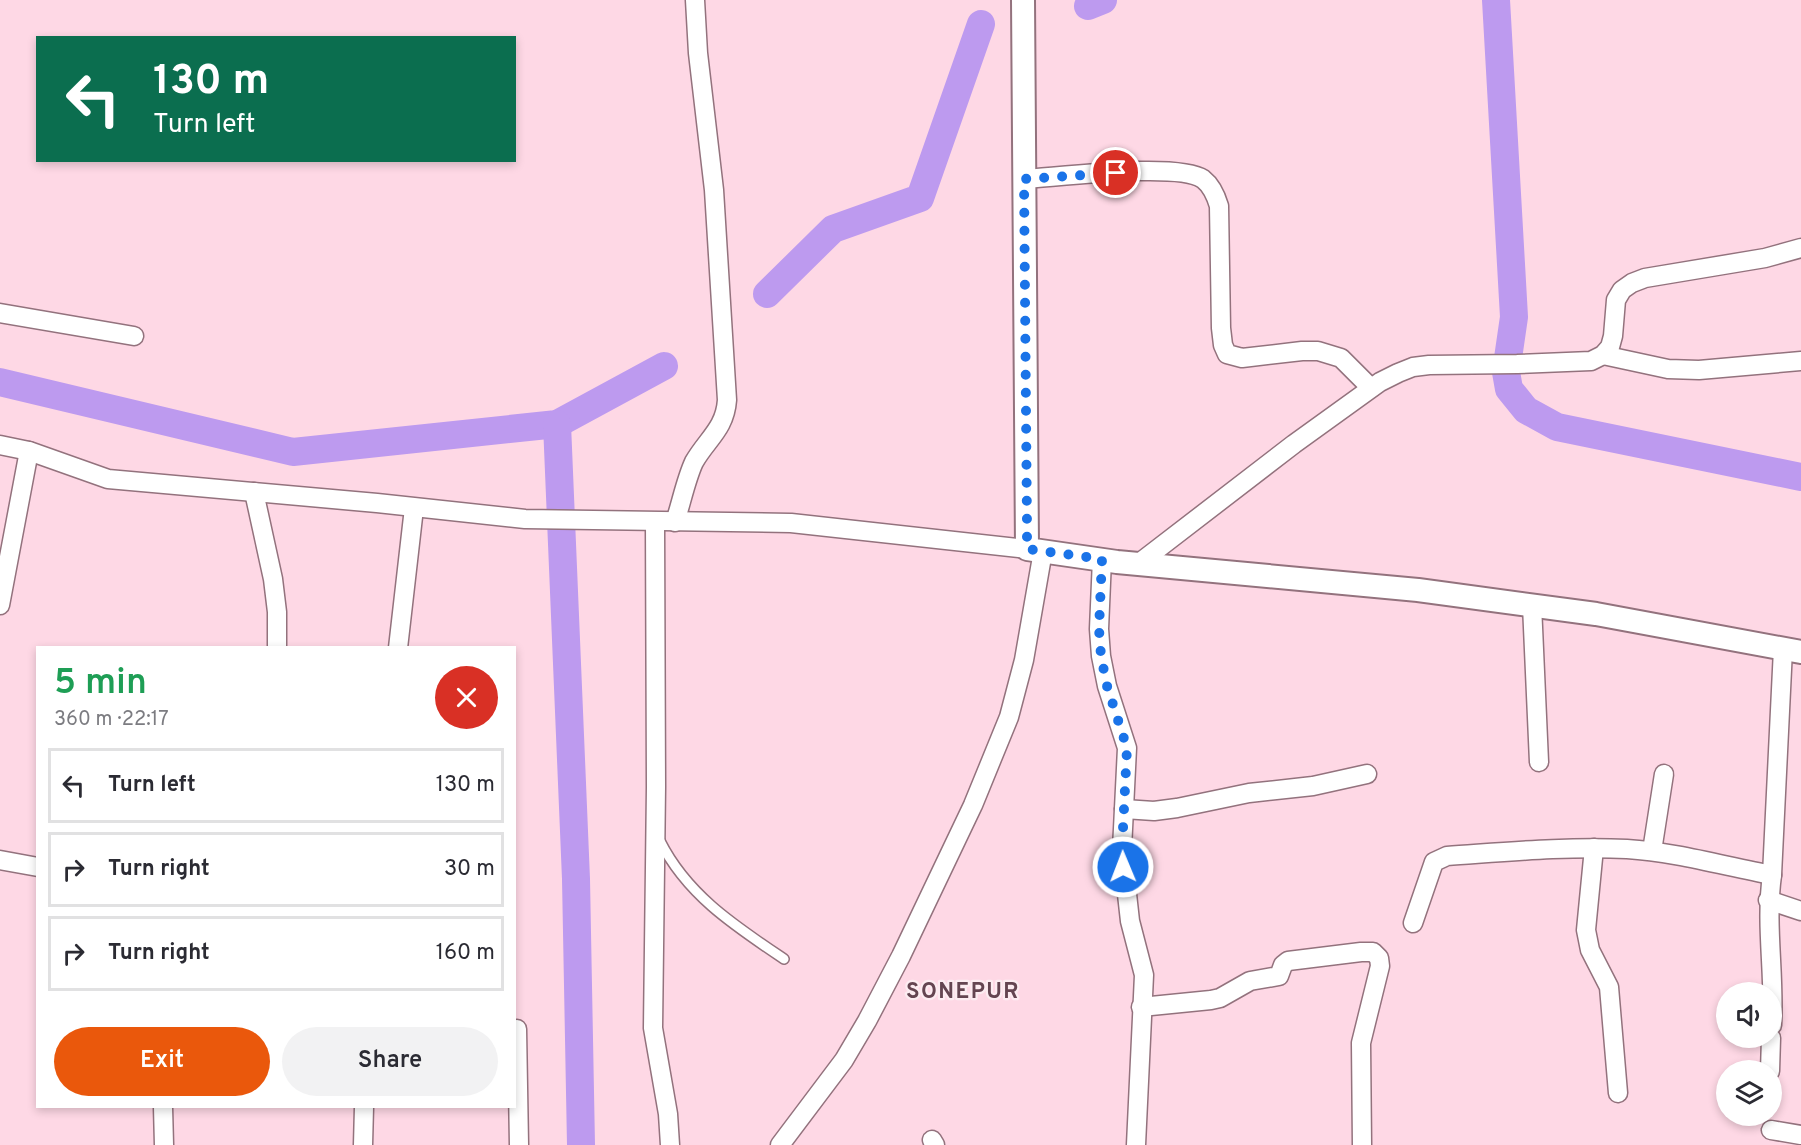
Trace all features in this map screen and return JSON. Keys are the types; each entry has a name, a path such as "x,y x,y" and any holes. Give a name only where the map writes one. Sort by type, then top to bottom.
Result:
{"street":[{"path":"675,522 694,463 721,425 728,400 714,190 698,53 695,0"},
{"path":"780,1145 844,1060 901,956 973,805 1009,717 1024,660 1035,550 1024,179 1023,0"},
{"path":"1024,179 1162,170 1201,178 1215,193 1219,206 1221,328 1223,345 1227,354 1242,358 1318,351 1341,358 1371,388"},
{"path":"1138,564 1294,444 1380,382 1413,368 1429,365 1591,361 1603,355 1610,347 1616,300 1622,290 1632,283 1645,278 1765,258 1801,248"},
{"path":"0,313 134,336"},
{"path":"1603,355 1668,369 1699,370 1801,361"},
{"path":"0,445 29,451 108,479 525,519 791,523 1035,550 1138,564 1418,590 1596,614 1792,651 1768,900 1773,982"},
{"path":"0,605 29,451"},
{"path":"254,492 273,579 277,612 277,646"},
{"path":"398,646 414,508"},
{"path":"655,522 656,787 653,1028 668,1114 670,1145"},
{"path":"1102,559 1099,629 1101,656 1107,686 1127,748 1122,849 1130,921 1144,975 1136,1145"},
{"path":"1532,605 1539,762"},
{"path":"1124,809 1177,808 1249,793 1313,786 1367,774"},
{"path":"1652,852 1664,774"},
{"path":"1413,923 1431,867 1441,857 1594,848 1652,852 1772,875"},
{"path":"1594,848 1586,930 1590,950 1609,987 1618,1093"},
{"path":"0,860 36,867"},
{"path":"1768,900 1801,911"},
{"path":"1141,1007 1220,998 1251,981 1279,976 1283,965 1288,962 1373,952 1379,958 1380,966 1361,1043 1362,1145"},
{"path":"517,1029 519,1145"},
{"path":"163,1108 164,1145"},
{"path":"363,1145 364,1108"},
{"path":"1771,1130 1801,1135"}],"lane":[{"path":"654,830 671,862 691,888 751,937 784,959"}],"waterway":[{"path":"1088,6 1103,0"},
{"path":"1496,0 1514,317 1506,372 1509,389 1526,410 1557,427 1801,477"},
{"path":"767,294 833,229 920,198 981,24"},
{"path":"0,382 293,452 557,424 664,366"},
{"path":"557,424 576,879 581,1145"}],"district":[{"name":"SONEPUR","path":"963,990"}],"route":[{"path":"1116,173 1024,179 1027,549 1102,559 1099,629 1101,656 1107,686 1127,748 1123,867"}]}
